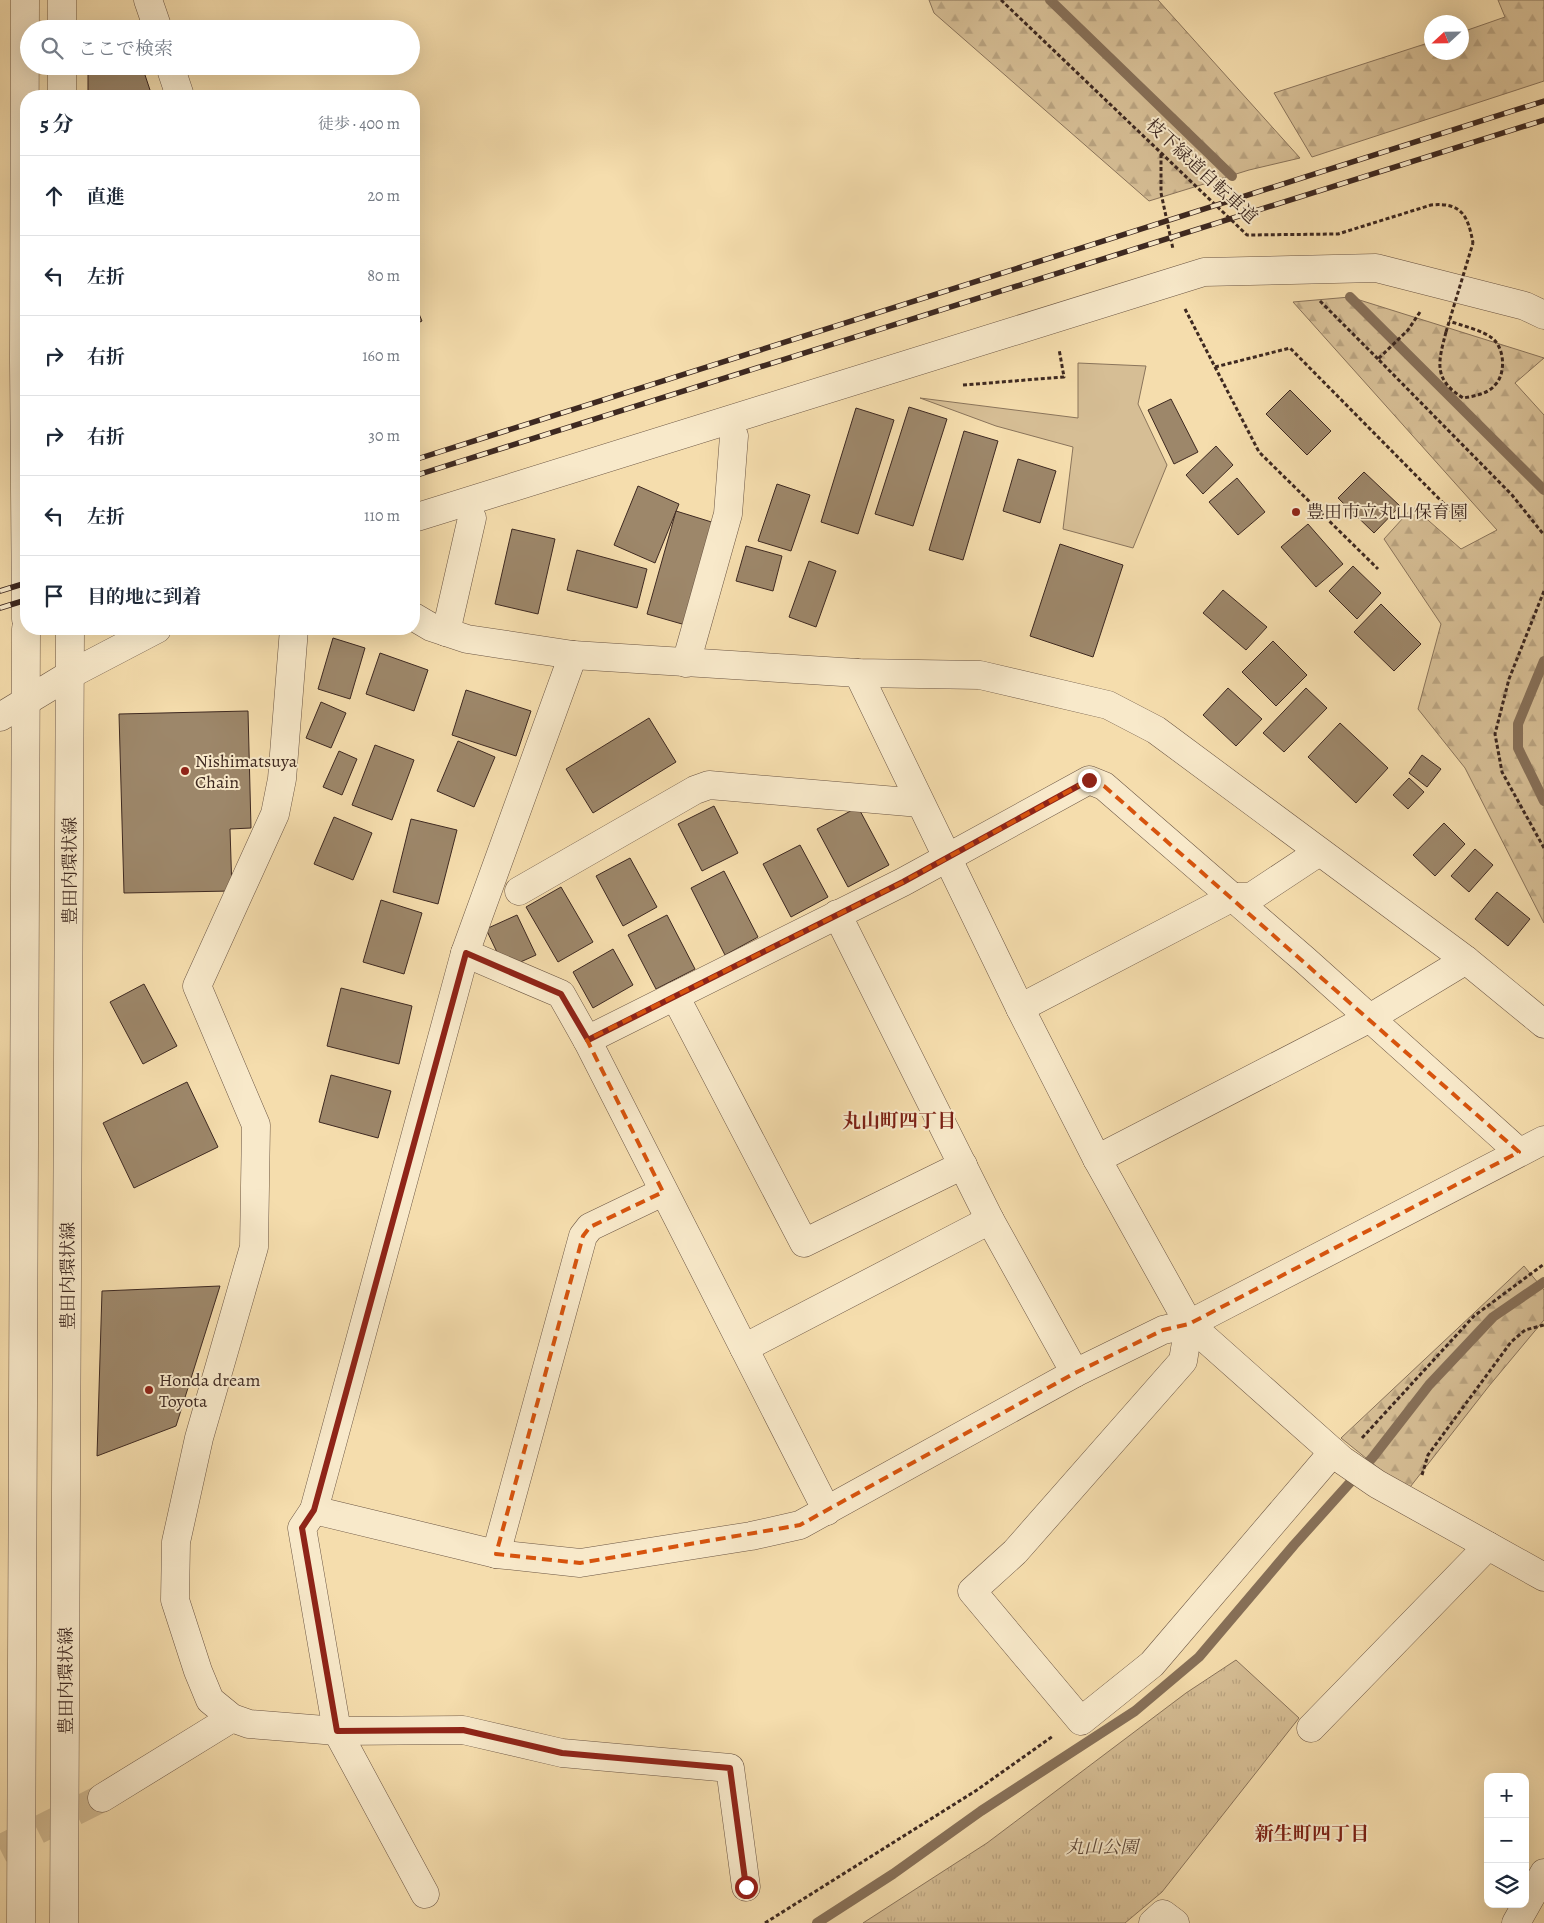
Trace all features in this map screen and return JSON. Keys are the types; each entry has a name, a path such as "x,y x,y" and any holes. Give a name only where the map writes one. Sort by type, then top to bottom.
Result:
{"street":[{"path":"25,0 25,20"},
{"path":"62,0 62,20"},
{"path":"148,0 155,20"},
{"path":"25,75 25,90"},
{"path":"62,75 62,90"},
{"path":"173,75 178,90"},
{"path":"420,516 1204,272 1376,268 1525,306 1544,314"},
{"path":"686,663 728,514 734,436"},
{"path":"446,632 472,518"},
{"path":"420,621 467,639 573,655 858,673 980,675 1108,705 1156,730 1466,960 1544,1024"},
{"path":"20,1923 26,635"},
{"name":"豊田内環状線","path":"64,1923 70,635"},
{"path":"0,717 71,674 146,635"},
{"path":"294,635 282,778 275,814 197,986 256,1125 254,1247 199,1438 176,1542 175,1600 198,1671 210,1700 232,1718 248,1724 337,1731 463,1730 562,1753 730,1768 746,1887"},
{"path":"425,1894 337,1731 302,1528 314,1510 466,953 573,655"},
{"path":"858,673 945,857 1020,1008 1097,1159 1189,1324 1339,1457 1377,1484 1544,1577"},
{"path":"588,1040 837,914 1089,780 1104,786 1233,897 1519,1152"},
{"path":"519,891 687,794 708,785 920,803"},
{"path":"1020,1008 1233,897 1251,897 1319,852"},
{"path":"837,914 990,1220 1075,1373"},
{"path":"466,953 561,994 588,1040 663,1192 827,1511"},
{"path":"1097,1159 1370,1018 1466,960"},
{"path":"675,996 804,1243 963,1165"},
{"path":"314,1510 496,1554 580,1563 751,1536 800,1525 1075,1373 1163,1330 1189,1324 1544,1140"},
{"path":"496,1554 584,1236 590,1227 663,1192"},
{"path":"744,1348 990,1220"},
{"path":"1189,1324 1183,1361 1015,1552 972,1591 1081,1721 1152,1664 1339,1457"},
{"path":"1310,1728 1488,1546"},
{"path":"102,1798 232,1718"},
{"path":"1516,1923 1544,1874"},
{"path":"1153,1923 1164,1914 1175,1923"}],"path":[{"name":"枝下緑道自転車道","path":"1001,0 1247,235 1338,234 1431,205 1444,204 1456,207 1469,222 1473,243 1446,332 1439,361 1442,378 1450,390 1463,398 1480,395 1496,385 1503,365 1500,350 1492,338 1445,320"},
{"path":"1161,154 1161,193 1180,279"},
{"path":"1318,299 1512,495 1544,535"},
{"path":"1185,308 1259,452 1378,569"},
{"path":"1378,359 1408,330 1420,312 1428,314"},
{"path":"963,385 1064,377 1058,344"},
{"path":"1215,367 1290,348 1461,521"},
{"path":"1544,591 1509,679 1495,734 1502,772 1544,848"},
{"path":"1413,1504 1428,1455 1511,1342 1525,1330 1544,1325"}],"highlighted area":[{"path":"1089,780 1104,786 1519,1152 1189,1324 1163,1330 1075,1373 800,1525 580,1563 496,1554 583,1236 590,1227 663,1192 587,1040 903,882"}],"green space":[{"path":"929,0 1158,0 1300,158 1249,170 1149,201 934,13"},
{"path":"1498,0 1544,0 1544,81 1312,157 1274,93 1424,44 1424,60 1469,60 1469,30 1505,17"},
{"path":"1350,297 1544,358 1515,383 1544,415 1544,923 1465,768 1418,709 1441,624 1384,539 1413,507 1461,549 1497,530 1293,302"},
{"path":"1078,363 1146,366 1138,404 1167,465 1133,548 1063,529 1073,447 996,426 920,398 1078,418"},
{"path":"1524,1266 1544,1290 1544,1320 1489,1386 1407,1491 1341,1438"},
{"name":"丸山公園","path":"1236,1660 1299,1718 1162,1892 1125,1923 863,1923 987,1843 1186,1693"}],"building":[{"path":"88,75 145,75 150,90 88,90"},
{"path":"1290,390 1331,431 1307,455 1266,414"},
{"path":"1171,399 1198,452 1174,464 1148,410"},
{"path":"909,407 947,419 913,526 875,514"},
{"path":"856,408 894,420 858,534 821,522"},
{"path":"964,431 998,441 963,560 929,550"},
{"path":"1216,446 1233,465 1203,494 1186,475"},
{"path":"1018,459 1056,471 1040,523 1003,511"},
{"path":"1364,472 1400,506 1374,533 1338,498"},
{"path":"1237,478 1265,512 1238,535 1209,502"},
{"path":"777,484 810,495 791,551 758,541"},
{"path":"638,486 679,504 655,563 614,545"},
{"path":"676,511 718,524 689,626 647,614"},
{"path":"1308,524 1343,564 1316,587 1281,547"},
{"path":"512,529 555,539 538,614 495,604"},
{"path":"1060,544 1123,565 1093,657 1030,636"},
{"path":"746,546 782,556 773,591 736,581"},
{"path":"577,550 647,569 637,608 567,590"},
{"path":"809,561 836,571 816,627 789,617"},
{"path":"1353,566 1381,593 1357,619 1329,591"},
{"path":"1223,590 1267,627 1246,650 1203,613"},
{"path":"1381,604 1421,644 1394,671 1354,632"},
{"path":"333,638 365,648 350,699 318,689"},
{"path":"1273,641 1307,675 1276,706 1242,672"},
{"path":"380,653 428,670 414,711 366,694"},
{"path":"1228,688 1262,719 1236,746 1203,715"},
{"path":"1306,688 1327,708 1284,752 1263,733"},
{"path":"466,690 531,711 516,756 452,735"},
{"path":"321,702 346,713 331,748 306,738"},
{"name":"Nishimatsuya Chain","path":"248,711 251,828 230,829 232,891 124,893 119,714"},
{"path":"649,718 676,762 593,813 566,769"},
{"path":"1340,723 1388,768 1356,803 1308,757"},
{"path":"458,741 495,757 474,807 437,791"},
{"path":"375,745 414,760 392,820 352,805"},
{"path":"339,751 357,759 342,795 323,787"},
{"path":"1422,755 1441,769 1427,787 1409,773"},
{"path":"1409,778 1424,792 1408,809 1393,795"},
{"path":"714,806 738,853 702,871 678,824"},
{"path":"858,807 889,865 848,887 817,829"},
{"path":"334,817 372,833 353,880 314,864"},
{"path":"411,819 457,830 438,904 393,892"},
{"path":"1444,823 1465,844 1435,876 1413,855"},
{"path":"800,845 828,897 791,917 763,864"},
{"path":"1475,849 1493,865 1469,892 1451,876"},
{"path":"630,858 657,907 623,926 596,876"},
{"path":"724,871 758,937 725,955 691,888"},
{"path":"561,887 593,942 558,962 526,907"},
{"path":"1497,892 1530,919 1508,946 1475,919"},
{"path":"381,900 422,913 404,974 363,962"},
{"path":"517,915 536,955 505,969 486,929"},
{"path":"667,915 695,969 656,989 628,935"},
{"path":"613,949 633,985 593,1008 573,972"},
{"path":"144,984 177,1046 143,1064 110,1002"},
{"path":"341,988 412,1006 399,1064 327,1046"},
{"path":"331,1075 391,1091 378,1138 319,1122"},
{"path":"187,1082 218,1147 134,1188 103,1123"},
{"path":"220,1286 176,1426 97,1456 102,1291"}],"waterway":[{"path":"1050,0 1232,176"},
{"path":"1350,297 1544,490"},
{"path":"1544,661 1518,724 1518,748 1544,801"},
{"path":"817,1923 893,1874 981,1811 1135,1711 1199,1657 1294,1545 1373,1457 1429,1385 1493,1317 1544,1282"}],"tunnel":[{"path":"0,1849 102,1798"}],"railway":[{"path":"420,458 1544,101"},
{"path":"420,474 1544,120"},
{"path":"0,591 20,585"},
{"path":"0,608 20,602"}],"place":[{"name":"豊田市立丸山保育園","path":"1296,512"},
{"name":"Nishimatsuya Chain","path":"185,771"},
{"name":"Honda dream Toyota","path":"149,1390"}],"district":[{"name":"丸山町四丁目","path":"899,1121"},
{"name":"新生町四丁目","path":"1312,1834"}],"route":[{"path":"746,1887 730,1768 562,1753 463,1730 337,1731 302,1528 314,1510 466,953 561,994 588,1040 903,882 945,857 1089,780"}]}
